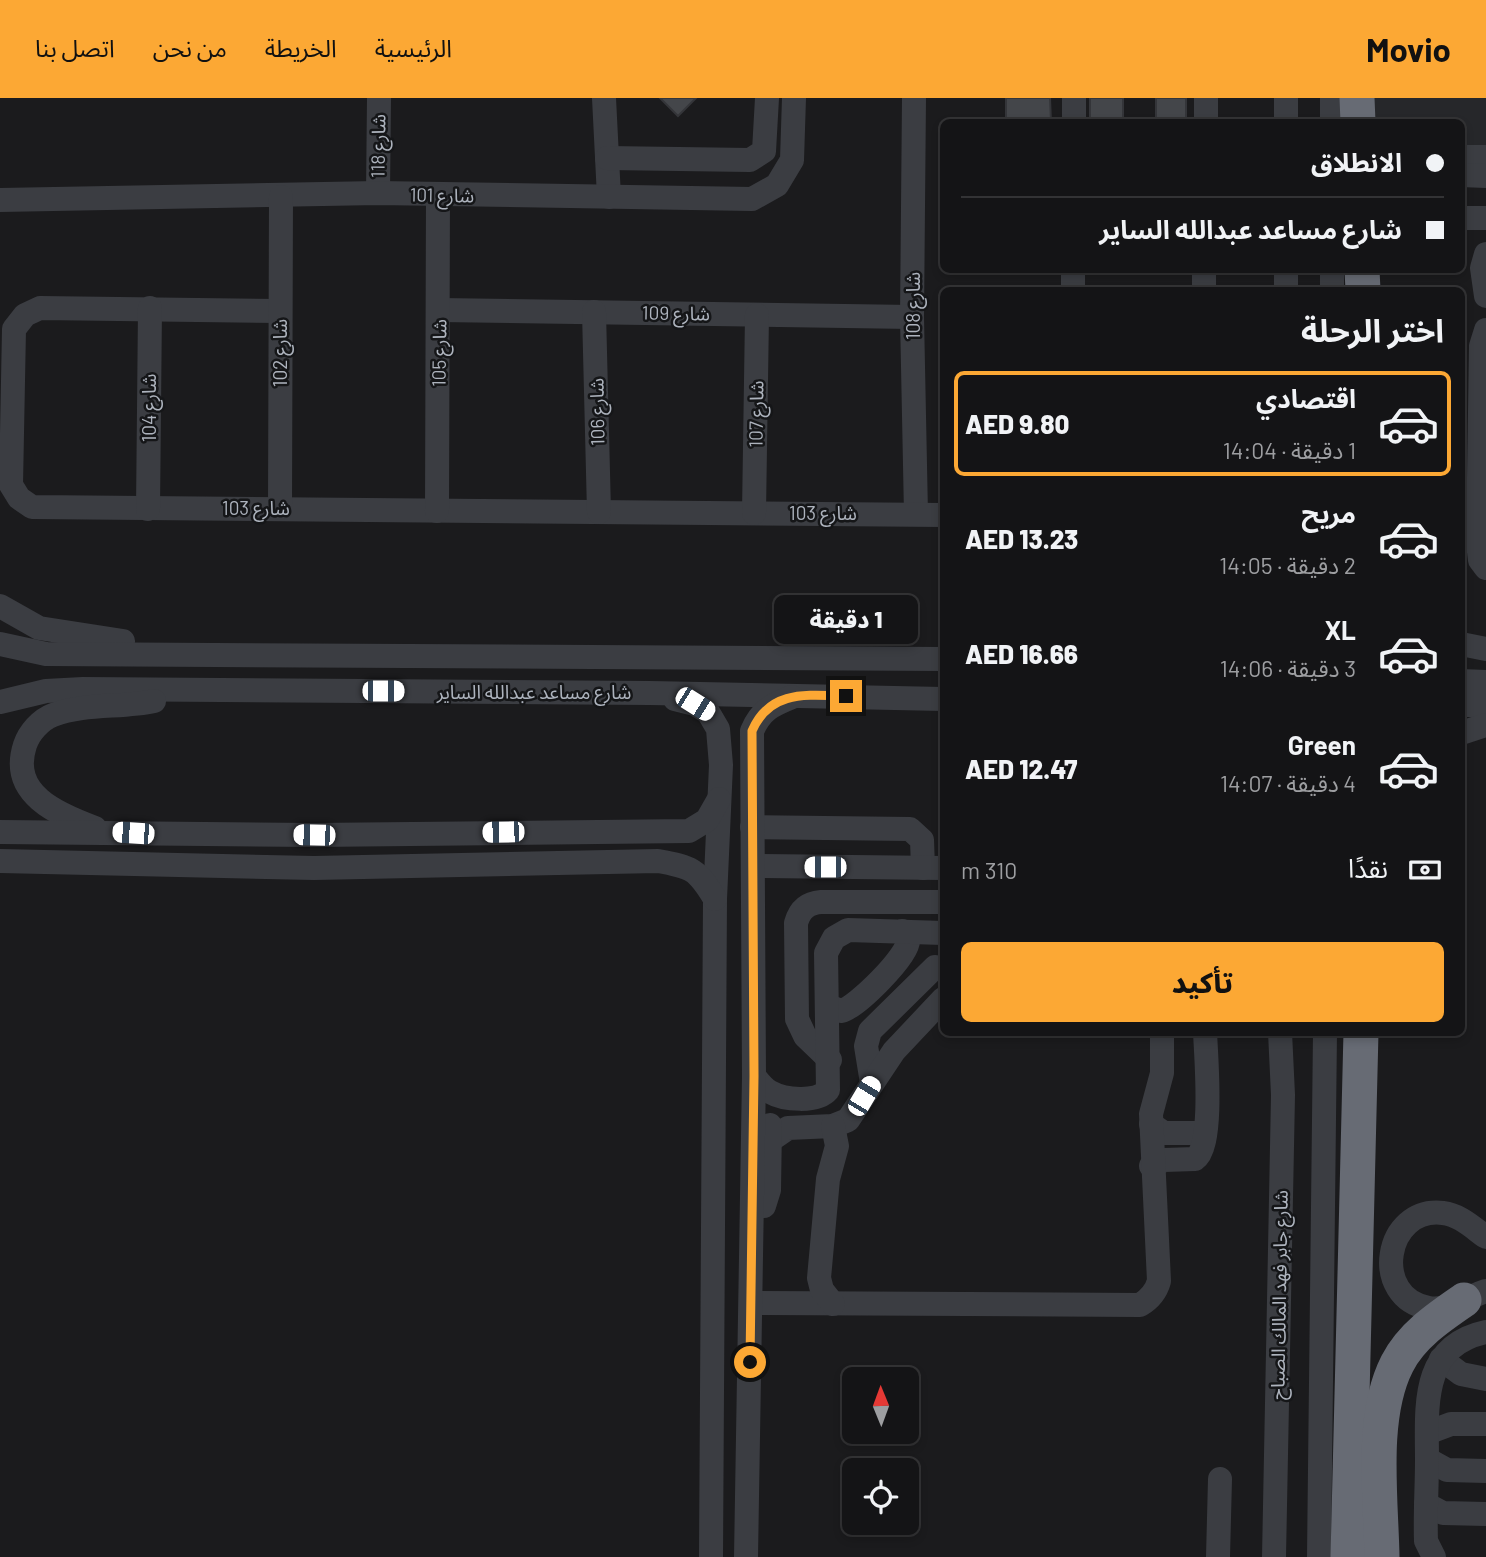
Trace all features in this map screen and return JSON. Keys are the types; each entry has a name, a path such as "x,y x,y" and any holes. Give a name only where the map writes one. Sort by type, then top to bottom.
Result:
{"highway":[{"path":"1357,98 1358,119"},
{"path":"1348,1557 1362,1036"},
{"path":"1382,1557 1381,1421 1387,1391 1398,1362 1410,1345 1424,1330 1475,1296"}],"street":[{"name":"شارع 118","path":"377,194 379,98"},
{"path":"604,98 609,197"},
{"path":"607,158 750,160 764,151 767,98"},
{"name":"شارع 101","path":"4,203 377,194 752,200 777,186 792,160 794,98"},
{"name":"شارع 108","path":"914,98 912,317 916,514"},
{"path":"1074,98 1074,119"},
{"path":"1206,98 1206,119"},
{"path":"1286,98 1286,119"},
{"path":"1332,98 1332,119"},
{"path":"1465,157 1486,158"},
{"path":"1465,176 1486,176"},
{"name":"شارع 105","path":"437,511 440,310 438,195"},
{"name":"شارع 102","path":"280,508 281,197"},
{"path":"1465,218 1486,218"},
{"path":"1486,254 1482,268 1486,296"},
{"name":"شارع 103","path":"280,311 40,308 25,315 14,329 11,485 19,498 32,508 940,515"},
{"name":"شارع 104","path":"148,509 150,308"},
{"name":"شارع 109","path":"440,310 912,317"},
{"name":"شارع 106","path":"594,312 599,512"},
{"name":"شارع 107","path":"754,513 757,315"},
{"path":"1486,330 1481,346 1478,543 1480,560 1486,569"},
{"path":"0,606 21,621 58,633 221,653"},
{"name":"شارع مساعد عبدالله الساير","path":"0,644 46,654 940,659"},
{"path":"1465,645 1486,649"},
{"path":"1465,659 1486,659"},
{"path":"1465,681 1486,682"},
{"name":"شارع مساعد عبدالله الساير","path":"0,702 27,694 64,689 650,693 940,699"},
{"path":"133,833 98,829 75,821 34,796 25,784 21,768 26,742 37,726 52,715 143,704 186,689"},
{"path":"650,693 695,704 708,712 718,729 721,765 715,898 711,1557"},
{"path":"746,1557 750,1362 758,1303 759,1211 754,1104 752,731 759,715 770,706 797,695"},
{"path":"1465,705 1486,705"},
{"path":"1465,732 1486,726"},
{"path":"721,765 736,762 752,766"},
{"path":"0,832 314,835 689,831 707,820 720,798"},
{"path":"752,827 910,829 922,841 933,868 753,866"},
{"path":"314,835 322,841 325,851 322,861 314,867"},
{"path":"0,860 314,867 658,861 689,867 702,876 715,898"},
{"path":"830,1060 806,1036 797,1019 796,923 801,911 816,903 940,902"},
{"path":"833,1304 822,1290 819,1278 828,1179 837,1146 830,1126 832,1110 825,1091 830,1060 826,953 834,938 848,930 940,933"},
{"path":"828,1006 846,1010 862,996 907,949 908,941 901,931"},
{"path":"868,1089 867,1054 883,1031 940,980"},
{"path":"772,1139 788,1128 830,1126 848,1120 909,1032 940,980"},
{"path":"1140,1305 1154,1293 1159,1280 1155,1191 1151,1166 1151,1124 1159,1082 1162,1036"},
{"path":"1159,1082 1173,1063 1175,1036"},
{"path":"1151,1166 1164,1160 1198,1158 1202,1152 1207,1098 1205,1036"},
{"name":"شارع جابر فهد المالك الصباح","path":"1274,1557 1283,1094 1280,1036"},
{"path":"1319,1557 1324,1038"},
{"path":"754,1076 777,1095 825,1091 846,1096 868,1089"},
{"path":"754,1104 767,1118 772,1139 759,1211"},
{"path":"1151,1124 1164,1133 1205,1133"},
{"path":"758,1303 1140,1305 1172,1301 1172,1220 1155,1191"},
{"path":"1475,1296 1443,1308 1414,1303 1394,1282 1390,1268 1393,1246 1404,1226 1430,1213 1459,1218 1486,1237"},
{"path":"1434,1557 1426,1541 1430,1382 1441,1359 1466,1338 1486,1332"},
{"path":"1441,1359 1461,1374 1486,1379"},
{"path":"714,1364 750,1362"},
{"path":"1427,1433 1451,1424 1486,1424"},
{"path":"1427,1459 1447,1470 1486,1471"},
{"path":"1218,1557 1220,1479"},
{"path":"1426,1504 1443,1513 1486,1514"}],"shaded area":[{"path":"1365,98 1486,98 1486,167 1465,167 1465,119 1366,119"}],"building":[{"path":"660,98 696,98 678,116"},
{"path":"1006,98 1050,98 1051,119 1006,119"},
{"path":"1090,98 1123,98 1123,119 1090,119"},
{"path":"1156,98 1186,98 1186,119 1156,119"}],"route":[{"path":"750,1362 754,1076 752,731 759,715 770,706 797,695 846,696"}]}
